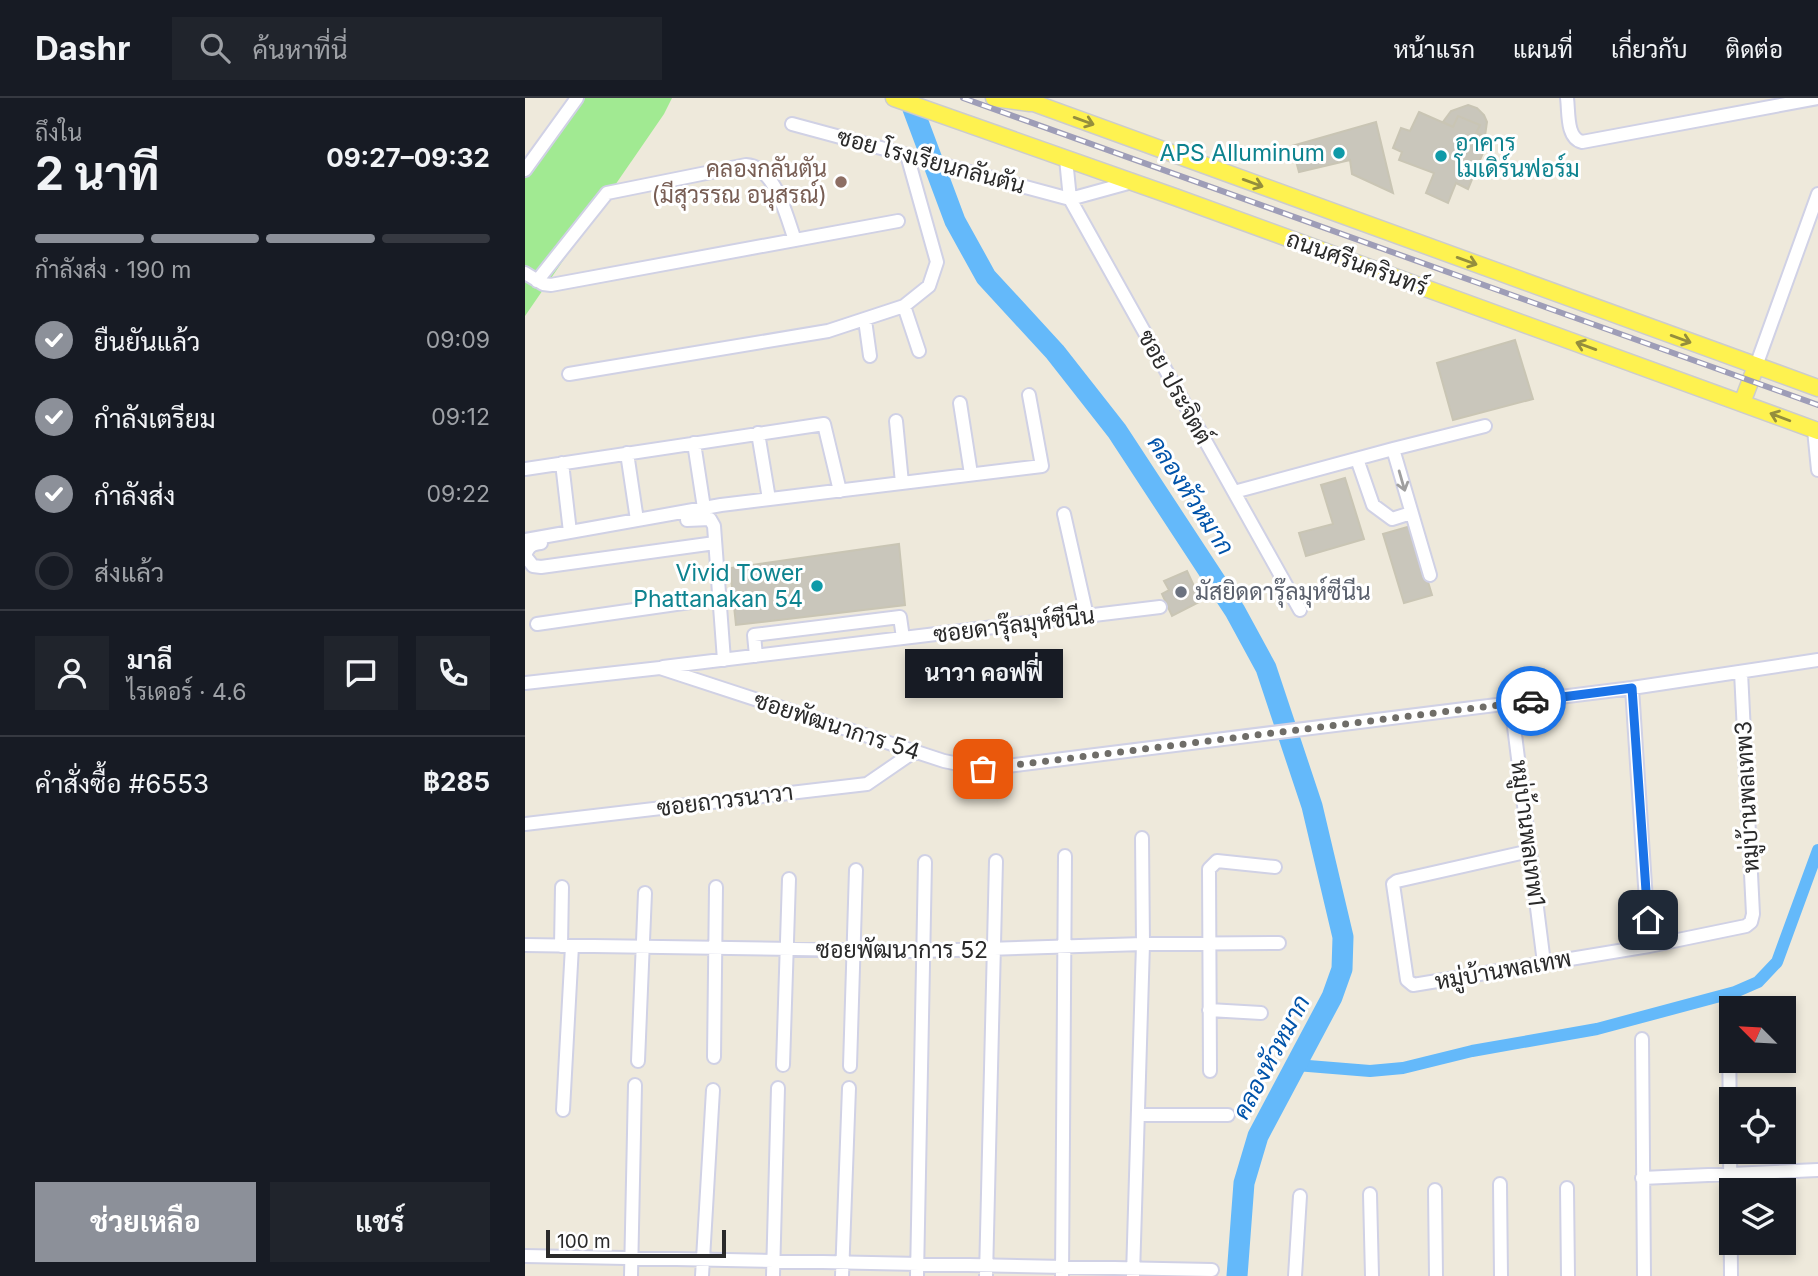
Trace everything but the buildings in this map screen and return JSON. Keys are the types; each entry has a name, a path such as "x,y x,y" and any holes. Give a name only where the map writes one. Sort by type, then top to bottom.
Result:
{"main road":[{"name":"ถนนศรีนครินทร์","path":"894,98 931,103 1021,143 1816,431"},
{"name":"ถนนศรีนครินทร์","path":"994,98 1037,102 1818,388"},
{"path":"1742,403 1756,366"}],"street":[{"path":"525,170 577,98"},
{"path":"1567,98 1571,133 1576,141 1587,142 1818,98"},
{"name":"ซอย โรงเรียนกลันตัน","path":"792,124 1070,199"},
{"path":"569,374 828,331 904,306 929,286 937,262 907,155"},
{"name":"ซอย ประจิตต์","path":"1066,159 1070,199 1300,610"},
{"path":"537,281 607,193 746,165 758,167 772,181 795,240"},
{"path":"1070,199 1132,182"},
{"path":"1756,366 1818,194"},
{"path":"525,273 537,281 551,285 898,221"},
{"path":"904,306 919,351"},
{"path":"865,320 870,356"},
{"path":"525,540 769,499 1042,466 1029,395"},
{"path":"960,403 971,474"},
{"path":"896,421 902,483"},
{"path":"525,469 824,424 840,491"},
{"path":"1234,492 1485,426"},
{"path":"1816,431 1818,470"},
{"path":"758,433 769,499"},
{"path":"694,443 703,509"},
{"path":"1393,449 1430,575"},
{"path":"627,453 637,520"},
{"path":"1357,459 1373,505 1392,519 1411,513"},
{"path":"562,463 570,532"},
{"path":"1064,514 1087,616"},
{"path":"715,543 541,567 533,566 525,556 533,544 700,517 710,519 714,526 725,660"},
{"path":"537,624 718,598"},
{"name":"ซอยดารุ๊ลมุห์ซีนีน","path":"660,667 1160,607"},
{"path":"756,656 754,635 900,617 903,638"},
{"name":"ซอยพัฒนาการ 54","path":"525,683 660,667 944,761 983,769 1511,704 1818,660"},
{"name":"หมู่บ้านพลเทพ3","path":"1741,672 1751,922"},
{"path":"1632,688 1649,946"},
{"name":"หมู่บ้านพลเทพ1","path":"1511,704 1544,963"},
{"name":"ซอยถาวรนาวา","path":"525,824 867,784 915,751"},
{"path":"1133,1272 1143,943 1142,838"},
{"name":"หมู่บ้านพลเทพ","path":"1530,851 1397,881 1393,888 1407,981 1410,984 1649,946 1746,926 1751,922"},
{"path":"1062,1272 1065,856"},
{"path":"986,1271 996,861"},
{"path":"1210,1071 1209,869 1217,861 1275,867"},
{"path":"917,1270 925,862"},
{"path":"850,1066 856,870"},
{"path":"783,1065 789,879"},
{"path":"562,887 566,946 563,1110"},
{"path":"714,1057 716,887"},
{"path":"638,1061 645,893"},
{"name":"ซอยพัฒนาการ 52","path":"525,945 923,951 1066,948 1143,943 1279,943"},
{"path":"1209,1010 1261,1013"},
{"path":"1642,1039 1644,1276"},
{"path":"1729,1073 1731,1276"},
{"path":"631,1276 635,1085"},
{"path":"773,1276 778,1088"},
{"path":"843,1269 849,1088"},
{"path":"702,1276 713,1090"},
{"path":"1138,1115 1228,1115"},
{"path":"1642,1178 1818,1170"},
{"path":"1500,1184 1501,1276"},
{"path":"1567,1188 1568,1276"},
{"path":"1435,1190 1436,1276"},
{"path":"1370,1194 1372,1276"},
{"path":"1295,1276 1300,1196"},
{"path":"525,1256 774,1261 843,1269 1062,1272 1212,1270"}],"green space":[{"path":"582,98 672,98 664,114 525,316 525,177"}],"waterway":[{"name":"คลองหัวหมาก","path":"909,98 955,221 986,277 1055,352 1117,431 1235,611 1266,668 1312,806 1343,937 1342,969 1332,997 1258,1136 1244,1183 1237,1276"},
{"path":"1296,1065 1370,1071 1403,1068 1472,1051 1597,1029 1735,992 1758,982 1777,962 1818,850"}],"railway":[{"path":"963,98 1818,405"}],"way so far":[{"path":"983,769 1531,701"}],"place":[{"name":"APS Alluminum","path":"1339,153"},
{"name":"อาคาร โมเดิร์นฟอร์ม","path":"1441,156"},
{"name":"คลองกลันตัน (มีสุวรรณ อนุสรณ์)","path":"841,182"},
{"name":"Vivid Tower Phattanakan 54","path":"817,586"},
{"name":"มัสยิดดารุ๊ลมุห์ซีนีน","path":"1181,592"},
{"name":"นาวา คอฟฟี่","path":"983,769"}],"route":[{"path":"1531,701 1632,688 1648,920"}]}
